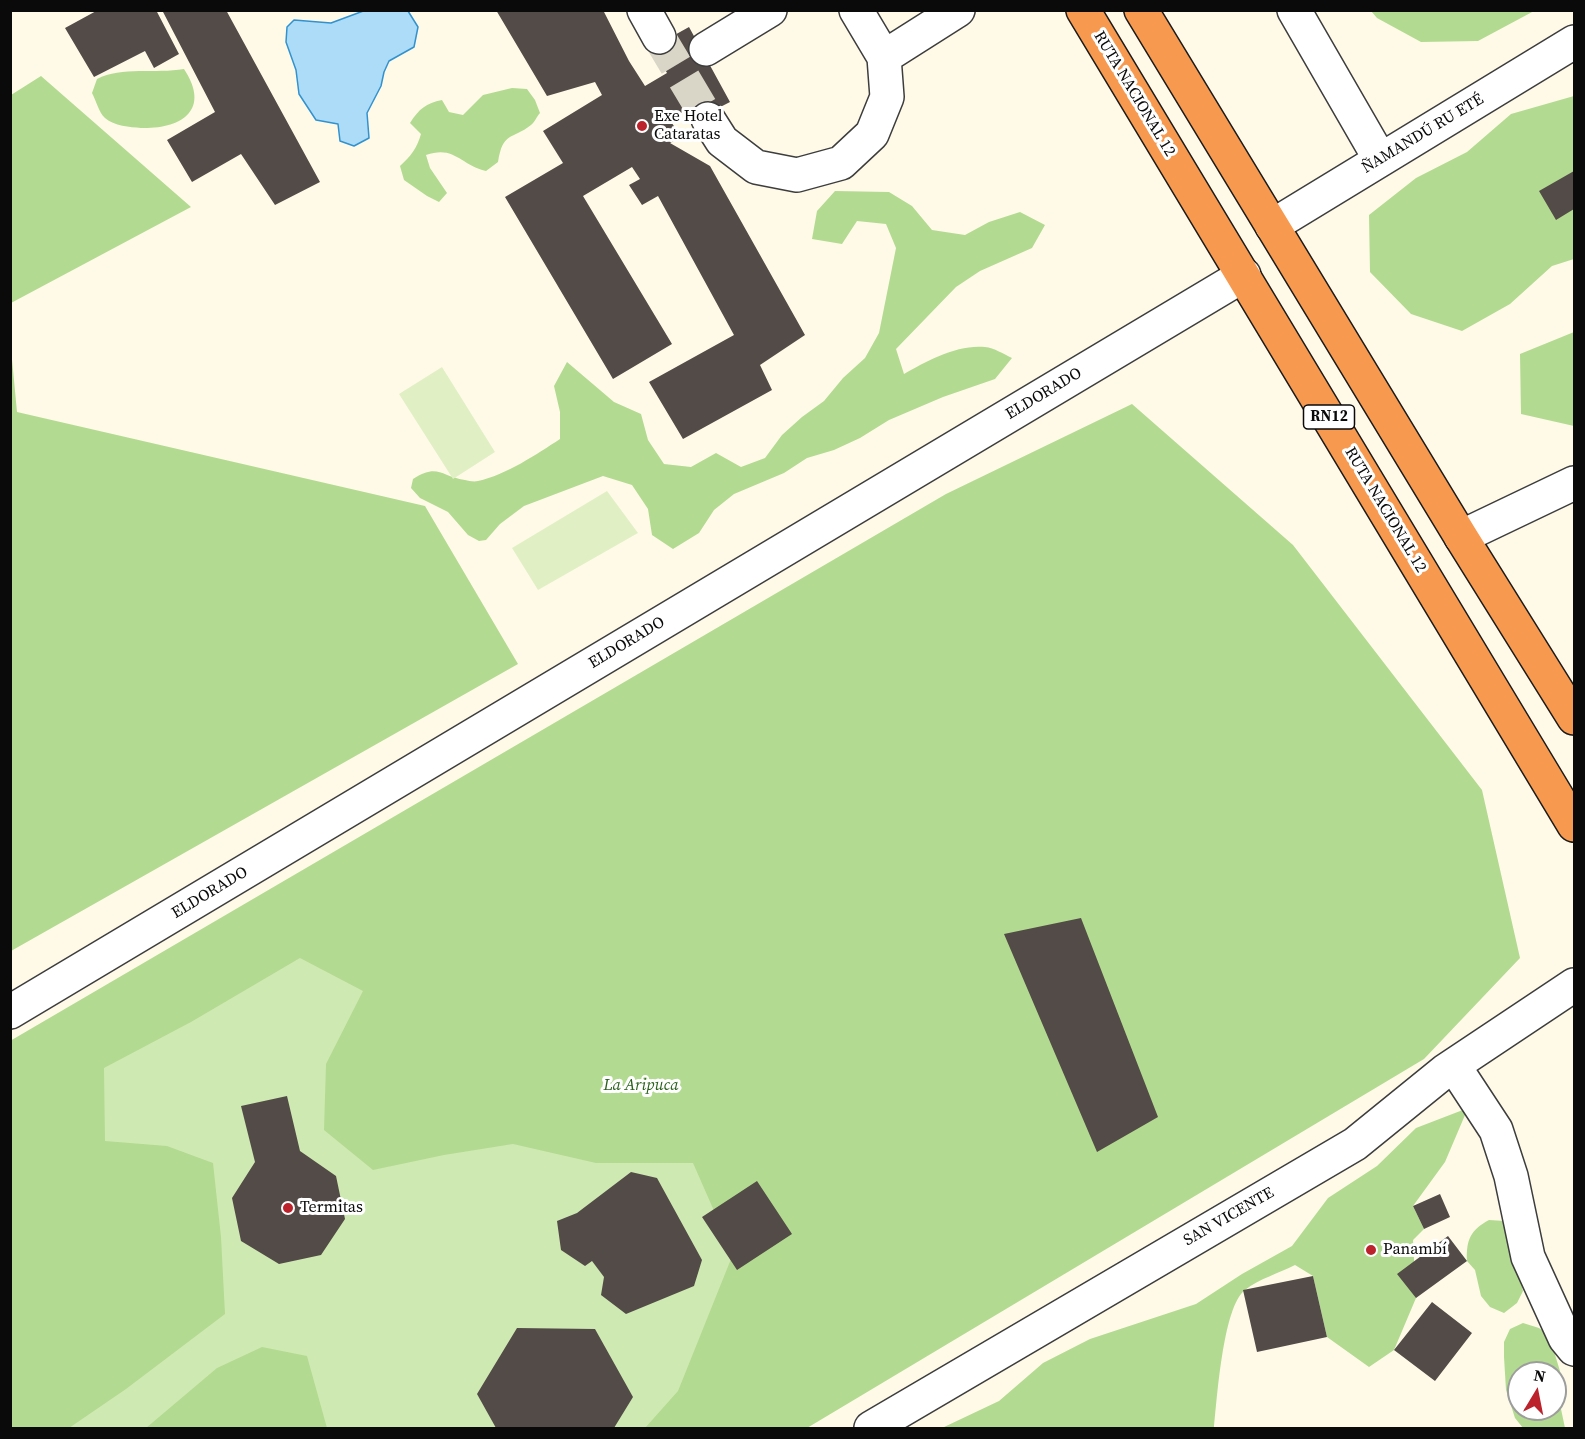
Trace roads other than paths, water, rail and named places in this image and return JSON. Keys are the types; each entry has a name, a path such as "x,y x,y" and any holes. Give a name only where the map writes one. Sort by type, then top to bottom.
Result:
{"highway":[{"name":"RUTA NACIONAL 12","path":"1083,10 1575,825"},
{"name":"RN12","path":"1141,10 1461,537 1575,718"}],"street":[{"path":"706,49 770,10"},
{"path":"708,118 722,141 756,167 797,175 841,163 872,134 887,97 884,57 856,10"},
{"path":"884,57 958,10"},
{"path":"1294,10 1380,159"},
{"name":"ÑAMANDÚ RU ETÉ","path":"1272,226 1575,42"},
{"name":"ELDORADO","path":"10,1012 1244,275"},
{"path":"1461,537 1575,483"},
{"name":"SAN VICENTE","path":"870,1428 1355,1144 1454,1066 1575,986"},
{"path":"1454,1066 1496,1130 1511,1176 1528,1257 1566,1338 1575,1349"}],"water":[{"path":"366,10 408,11 418,27 414,47 389,61 381,86 367,113 369,138 354,146 340,141 338,124 316,120 299,94 296,70 286,42 287,27 294,20 331,23"}],"tunnel":[{"path":"659,37 708,119"}],"place":[{"name":"Exe Hotel Cataratas","path":"642,126"},
{"name":"Termitas","path":"288,1208"},
{"name":"Panambí","path":"1371,1250"}],"park label":[{"name":"La Aripuca","path":"641,1086"}]}
